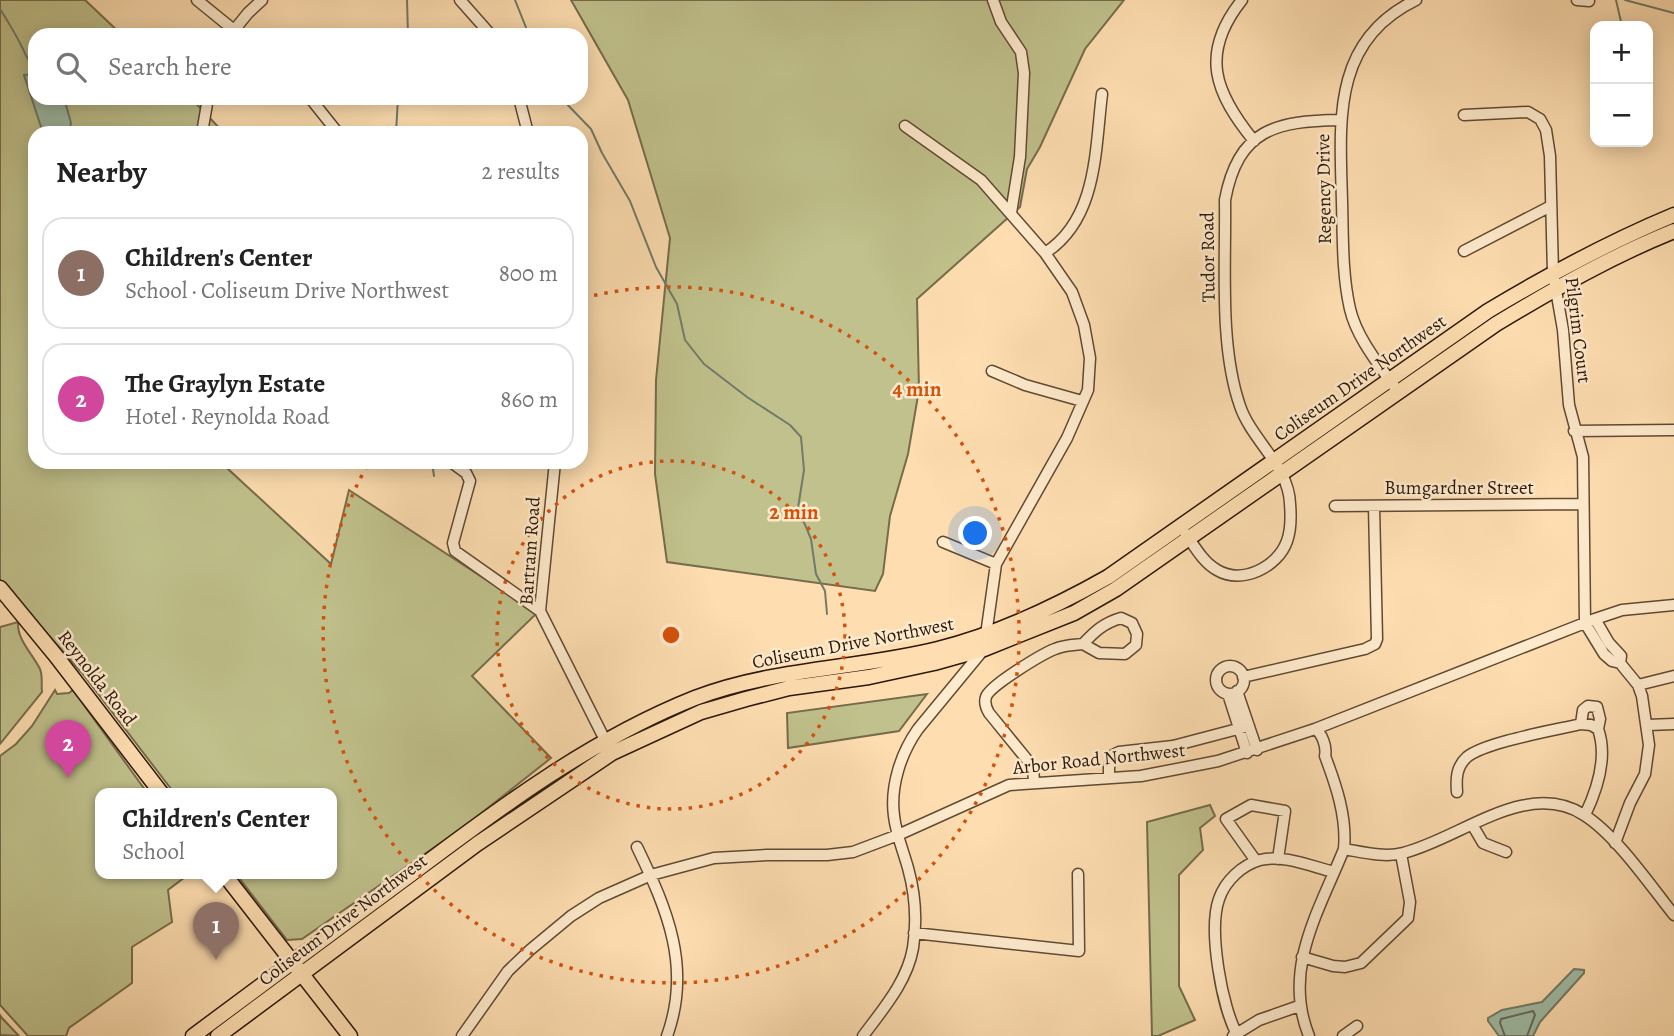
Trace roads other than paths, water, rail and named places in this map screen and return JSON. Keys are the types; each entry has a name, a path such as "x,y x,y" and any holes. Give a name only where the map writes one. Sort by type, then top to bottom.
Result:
{"main road":[{"name":"Coliseum Drive Northwest","path":"1394,386 1488,311 1553,273 1621,238 1674,215"},
{"name":"Coliseum Drive Northwest","path":"193,1036 296,969 477,844 608,747 701,712 746,699 789,688 869,677 934,663 985,642 1074,613 1116,589 1185,532 1394,386 1556,288 1674,231"},
{"name":"Reynolda Road","path":"0,588 62,663 157,788"},
{"path":"228,879 350,1036"},
{"name":"Coliseum Drive Northwest","path":"218,1036 296,969"}],"street":[{"path":"197,0 229,28"},
{"path":"239,28 262,0"},
{"path":"460,0 485,28"},
{"path":"993,0 1000,22 1021,52 1024,74 1020,157 1011,213"},
{"path":"1242,0 1222,33 1217,75 1228,107 1254,141"},
{"name":"Regency Drive","path":"1394,386 1371,352 1350,310 1343,261 1340,120 1350,72 1362,48 1383,22 1416,0"},
{"path":"1577,0 1589,1"},
{"path":"1045,253 1066,236 1086,202 1102,93"},
{"path":"203,126 207,105"},
{"path":"316,105 332,126"},
{"path":"521,105 526,126"},
{"name":"Pilgrim Court","path":"1464,114 1528,112 1540,119 1548,136 1553,273 1563,330 1569,405 1583,457 1590,621"},
{"name":"Tudor Road","path":"1185,532 1203,559 1222,573 1248,574 1272,563 1285,547 1290,531 1289,492 1277,467 1241,409 1229,369 1225,200 1228,180 1238,160 1254,141 1271,129 1284,124 1340,120"},
{"path":"863,1036 903,979 913,950 912,887 893,813 895,784 910,740 985,642 996,564 1067,438 1088,390 1090,358 1084,325 1072,292 1045,253 981,180 905,126"},
{"path":"1464,251 1551,206"},
{"path":"992,371 1025,385 1082,401"},
{"path":"1574,431 1674,430"},
{"path":"461,469 470,481 453,543 456,551 540,611"},
{"name":"Bartram Road","path":"554,469 540,611 608,747"},
{"name":"Bumgardner Street","path":"1335,506 1583,504"},
{"path":"1243,677 1365,649 1375,644 1374,506"},
{"path":"943,542 996,564"},
{"name":"Arbor Road Northwest","path":"462,1036 508,971 530,950 571,916 599,898 651,875 714,858 840,855 898,835 1009,785 1181,770 1252,751 1315,729 1622,610 1674,605"},
{"path":"1034,782 1032,767 989,713 986,698 991,689 1001,681 1043,654 1065,646 1083,644 1099,653 1125,654 1136,645 1137,634 1132,623 1121,618 1096,630 1083,644"},
{"path":"1590,621 1612,661 1620,663 1638,685 1648,725 1649,745 1645,774 1630,803 1615,843"},
{"path":"1234,666 1241,671 1243,684 1233,693 1220,690 1216,677 1220,669 1234,666"},
{"path":"1638,685 1674,676"},
{"path":"1233,693 1252,751"},
{"path":"1581,724 1583,710 1588,706 1597,707 1600,711 1598,729 1601,745 1599,778 1584,815"},
{"path":"1457,792 1456,775 1470,755 1510,741 1581,724 1598,729"},
{"path":"1648,725 1674,724"},
{"path":"1109,778 1110,761 1113,755 1119,752 1203,740 1244,727"},
{"path":"1309,1036 1300,1006 1298,979 1301,957 1344,849 1345,838 1338,796 1325,756 1326,751 1320,732 1315,729"},
{"path":"1344,849 1401,854 1509,810 1538,802 1555,803 1584,815 1615,843 1674,915"},
{"path":"1256,861 1226,819 1251,805 1285,811 1278,859"},
{"path":"1624,820 1626,848 1633,865"},
{"path":"1473,826 1483,843 1506,852"},
{"path":"637,847 669,921 677,969 677,999 667,1036"},
{"path":"1301,957 1334,966 1345,967 1361,963 1408,918 1410,902 1401,854"},
{"path":"1300,1006 1259,1020 1236,1035 1219,974 1216,910 1219,898 1241,869 1256,861 1278,859 1334,873"},
{"path":"914,933 1079,951 1078,874"},
{"path":"1343,1036 1357,1026"}],"water":[{"path":"34,105 66,105 70,126 41,126"},
{"path":"1574,969 1584,970 1584,973 1540,1022 1533,1036 1499,1036 1488,1018 1502,1010 1542,1002"}],"waterway":[{"path":"407,0 408,28"},
{"path":"515,0 526,28"},
{"path":"1616,0 1621,21"},
{"path":"1625,0 1674,13"},
{"path":"0,9 28,60"},
{"path":"396,126 398,105"},
{"path":"568,105 591,129 630,201 656,267 677,304 685,340 704,364 790,425 801,437 804,470 798,508 811,539 816,574 825,591 827,614"},
{"path":"433,469 434,476"}],"place":[{"name":"The Graylyn Estate","path":"68,778"},
{"name":"Children's Center","path":"216,960"}]}
